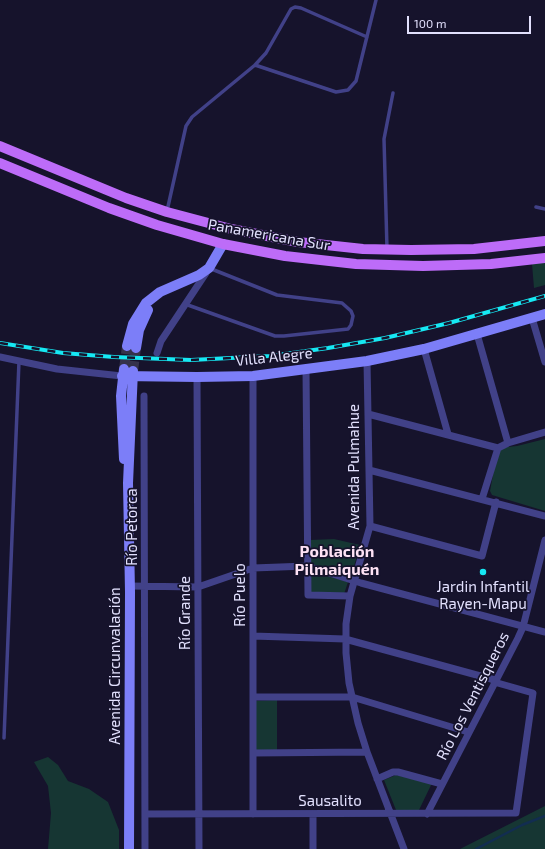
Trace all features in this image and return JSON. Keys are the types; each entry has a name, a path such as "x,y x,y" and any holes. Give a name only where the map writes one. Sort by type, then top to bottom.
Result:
{"main road":[{"name":"Panamericana Sur","path":"0,146 167,212 231,229 298,242 387,250 461,250 545,241"},
{"name":"Panamericana Sur","path":"0,163 72,193 151,223 223,244 318,260 388,266 464,266 545,258"},
{"path":"72,193 78,178"},
{"path":"132,347 146,313 156,299 168,288 199,275 209,268 223,244"},
{"name":"Villa Alegre","path":"128,373 197,377 253,376 367,361 424,348 545,314"},
{"name":"Avenida Circunvalación","path":"128,373 130,586 129,849"}],"street":[{"path":"157,353 161,341 209,268"},
{"path":"532,318 545,362"},
{"path":"477,334 508,443"},
{"path":"424,348 448,434"},
{"name":"Villa Alegre","path":"0,357 57,369 128,373"},
{"name":"Avenida Pulmahue","path":"367,361 370,526 350,596 346,639 347,668 352,697 367,752 404,849"},
{"path":"306,369 308,595 350,596"},
{"name":"Río Puelo","path":"253,376 253,814"},
{"name":"Río Grande","path":"197,377 199,849"},
{"name":"Río Petorca","path":"144,396 145,849"},
{"path":"368,414 498,448 508,443 545,432"},
{"path":"482,499 498,448"},
{"path":"369,470 545,516"},
{"path":"370,526 482,556 496,502"},
{"name":"Río Los Ventisqueros","path":"427,814 522,627 545,540"},
{"path":"130,586 198,587 253,568 307,566 354,581 545,632"},
{"path":"253,636 346,639 495,681"},
{"name":"Sausalito","path":"145,814 516,813 533,693 495,681"},
{"path":"253,697 352,697 468,732"},
{"path":"253,753 367,752"},
{"path":"377,779 393,772 398,772 442,784"},
{"path":"313,814 313,849"}],"lane":[{"path":"255,65 336,92 348,90 356,81 376,0"},
{"path":"167,212 186,126 192,117 255,65 266,53 291,9 295,7 301,8 367,37"},
{"path":"387,250 384,139 393,93"},
{"path":"536,207 545,208"},
{"path":"185,304 276,336 348,329 351,325 353,316 351,311 342,303 277,295 209,268"},
{"path":"4,738 19,361"}],"green space":[{"path":"545,262 545,285 534,288 532,264"},
{"path":"545,439 545,511 492,495 490,491 498,448 517,446"},
{"path":"334,539 360,545 351,577 310,565 310,540"},
{"path":"310,571 348,582 344,594 310,594"},
{"path":"277,700 277,750 256,750 255,701"},
{"path":"48,757 58,765 68,781 89,789 108,802 119,830 119,849 48,849 51,813 48,786 34,762"},
{"path":"396,775 432,783 419,810 396,810 384,780"},
{"path":"545,806 545,849 460,849"}],"waterway":[{"path":"476,849 522,825 545,816"}],"tunnel":[{"path":"124,369 127,346"},
{"path":"133,371 136,348"}],"railway":[{"path":"0,343 63,353 114,357 191,360 270,356 385,338 449,323 545,296"}],"place":[{"name":"Jardin Infantil Rayen-Mapu","path":"483,572"}],"district":[{"name":"Población Pilmaiquén","path":"337,561"}]}
